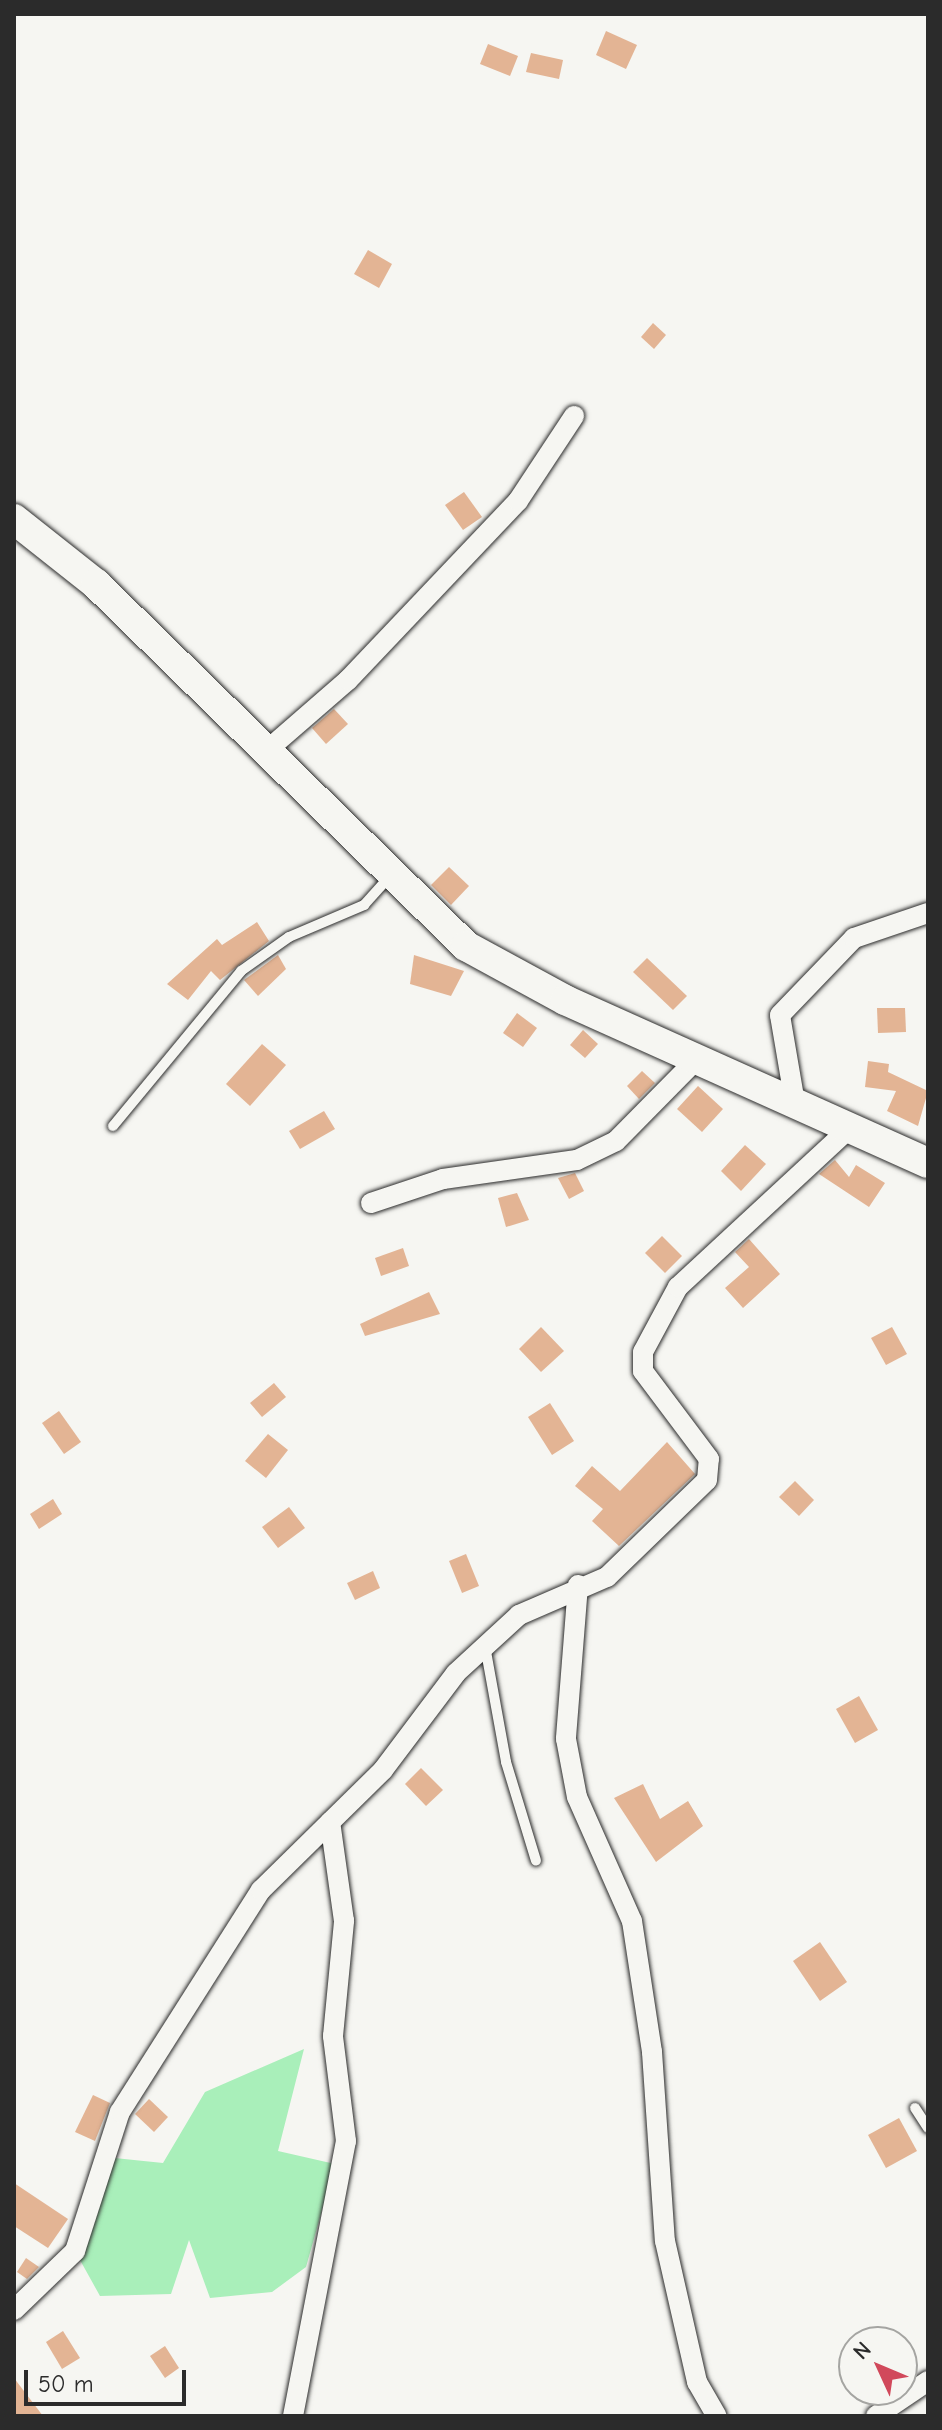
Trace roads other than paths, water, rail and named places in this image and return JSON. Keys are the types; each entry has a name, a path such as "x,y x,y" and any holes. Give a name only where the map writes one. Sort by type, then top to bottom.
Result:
{"main road":[{"path":"14,519 96,584 264,753 466,946 697,1059 928,1163"}],"street":[{"path":"264,753 348,680 518,501 574,416"},
{"path":"795,1103 780,1015 854,938 928,913"},
{"path":"371,1203 443,1179 577,1160 616,1141 697,1059"},
{"path":"14,2310 75,2251 120,2112 261,1890 330,1822 485,1646 519,1615 578,1585 607,1577 707,1480 709,1459 643,1371 662,1311 757,1207 850,1128"},
{"path":"578,1585 566,1739 577,1797 632,1921 652,2052 665,2241 697,2382 717,2416"},
{"path":"293,2416 346,2141 333,2036 344,1921 330,1822"},
{"path":"876,2416 928,2381"}],"lane":[{"path":"113,1126 241,971 289,937 364,905 391,874"},
{"path":"485,1646 506,1762 536,1861"},
{"path":"915,2108 928,2128"}]}
